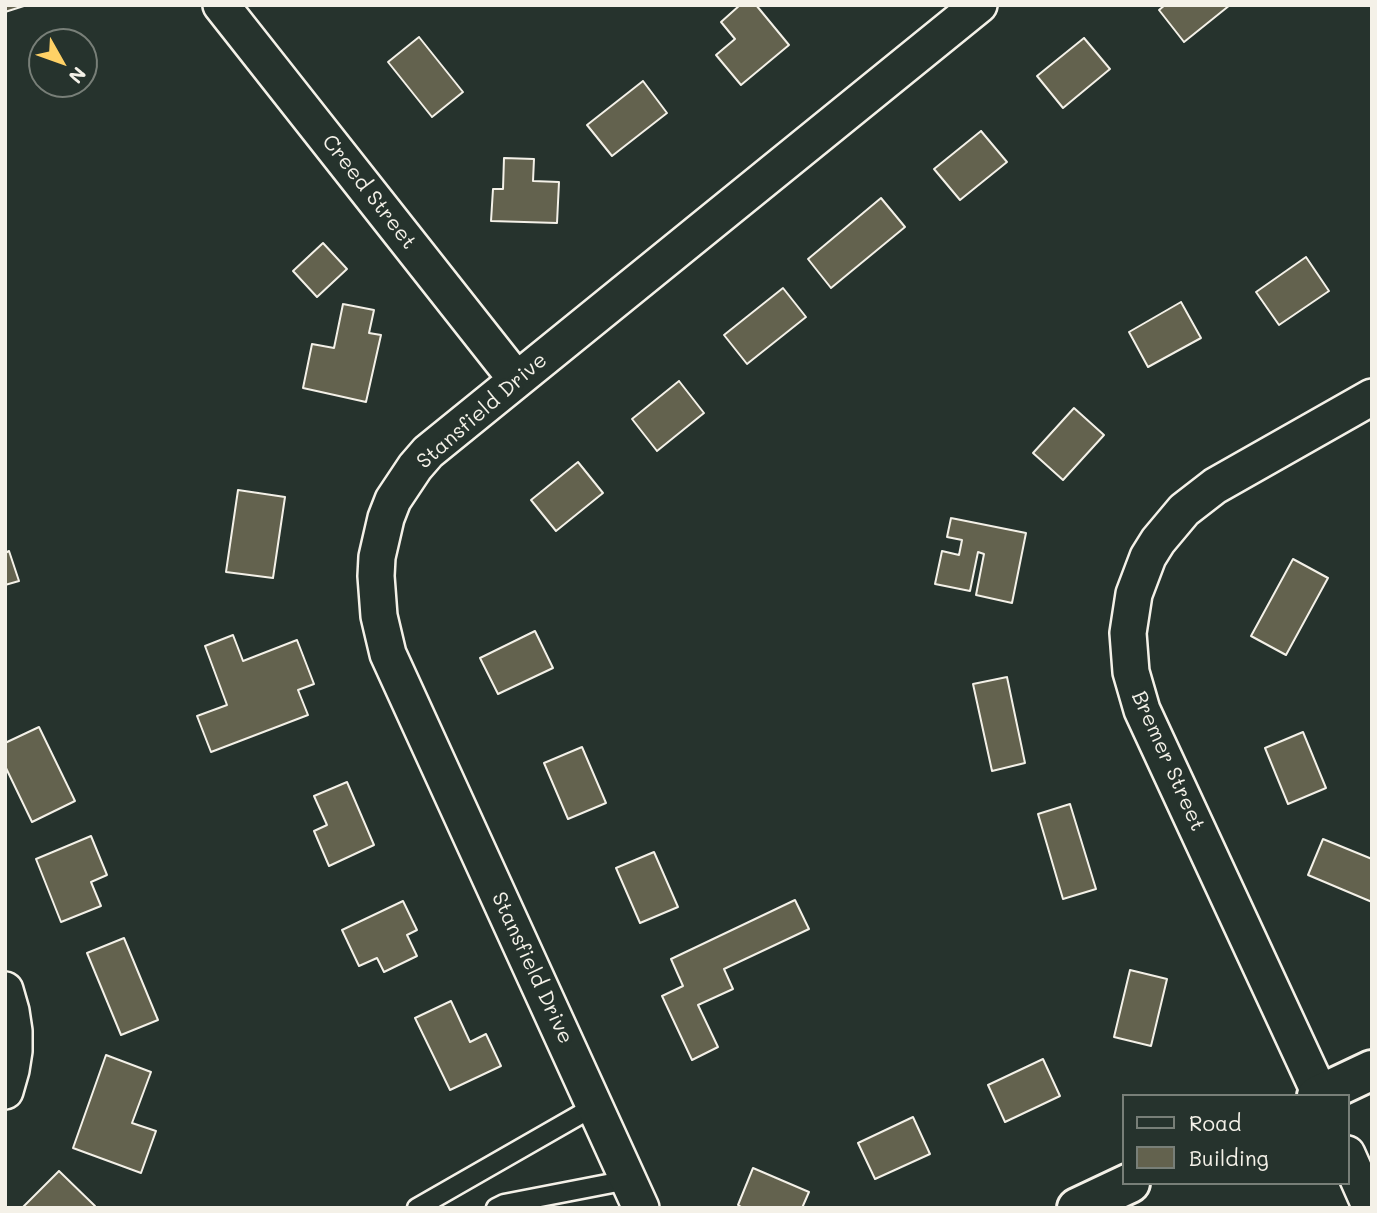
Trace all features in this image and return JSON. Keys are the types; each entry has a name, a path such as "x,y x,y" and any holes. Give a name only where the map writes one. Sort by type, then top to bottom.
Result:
{"street":[{"name":"Creed Street","path":"221,5 516,379"},
{"name":"Stansfield Drive","path":"635,1194 388,654 379,616 376,576 377,556 386,518 393,500 428,452 979,5"},
{"name":"Bremer Street","path":"1320,1094 1142,710 1131,672 1128,633 1134,594 1149,557 1158,541 1184,510 1215,486 1372,397"},
{"path":"5,990 14,1031 11,1070 5,1091"},
{"path":"1322,1094 1372,1070"},
{"path":"1349,1158 1371,1208"},
{"path":"1077,1208 1126,1185"}],"lane":[{"path":"417,1208 595,1106"},
{"path":"496,1208 504,1204 635,1194"}],"building":[{"path":"5,5 27,5 5,12"},
{"path":"740,5 756,5 789,45 741,85 716,55 735,39 721,22"},
{"path":"1165,5 1230,5 1184,42 1159,10"},
{"path":"419,37 463,92 432,117 388,62"},
{"path":"1084,38 1110,69 1063,108 1037,76"},
{"path":"643,81 667,113 612,156 587,125"},
{"path":"981,131 1007,162 960,200 934,169"},
{"path":"504,158 534,159 533,181 559,182 557,223 491,221 493,189 503,189"},
{"path":"881,198 905,227 831,288 808,259"},
{"path":"323,243 347,269 317,297 293,271"},
{"path":"1306,257 1329,291 1279,325 1256,292"},
{"path":"783,288 806,317 747,364 724,335"},
{"path":"1181,302 1201,338 1148,367 1129,332"},
{"path":"343,304 374,310 369,333 381,335 366,402 303,388 312,344 334,348"},
{"path":"679,381 704,413 657,451 632,419"},
{"path":"1074,408 1104,435 1063,480 1033,453"},
{"path":"578,462 603,493 556,531 531,500"},
{"path":"238,490 285,497 273,578 226,572"},
{"path":"951,518 1026,533 1012,603 976,595 984,554 978,552 970,591 935,584 942,551 959,555 962,540 947,537"},
{"path":"9,551 19,581 5,585 5,553"},
{"path":"1293,559 1328,578 1286,655 1251,636"},
{"path":"535,631 553,668 498,694 480,658"},
{"path":"233,635 243,661 297,640 314,684 298,690 308,715 211,752 197,716 227,705 205,646"},
{"path":"1007,677 1025,763 992,771 973,684"},
{"path":"39,727 75,801 32,822 5,766 5,743"},
{"path":"1303,732 1326,788 1288,804 1265,748"},
{"path":"582,747 606,803 568,819 544,763"},
{"path":"347,782 374,845 329,866 314,831 327,825 314,796"},
{"path":"1070,804 1096,889 1063,899 1038,814"},
{"path":"91,836 107,875 91,882 101,906 61,922 36,859"},
{"path":"1323,839 1372,859 1372,902 1308,875"},
{"path":"654,852 678,907 640,923 616,868"},
{"path":"795,900 809,929 724,969 733,989 698,1005 718,1047 692,1060 662,996 683,986 671,959"},
{"path":"403,901 417,930 407,935 417,956 384,972 377,958 359,966 342,930"},
{"path":"124,938 158,1020 121,1035 87,953"},
{"path":"1130,970 1167,979 1151,1046 1114,1037"},
{"path":"451,1001 470,1042 486,1034 501,1066 450,1090 415,1018"},
{"path":"106,1055 151,1072 132,1123 156,1131 141,1173 73,1148"},
{"path":"1043,1059 1060,1096 1005,1122 988,1085"},
{"path":"913,1117 930,1154 875,1179 858,1143"},
{"path":"753,1168 809,1192 802,1208 743,1208 738,1205"},
{"path":"59,1171 95,1206 94,1208 22,1208"}]}
